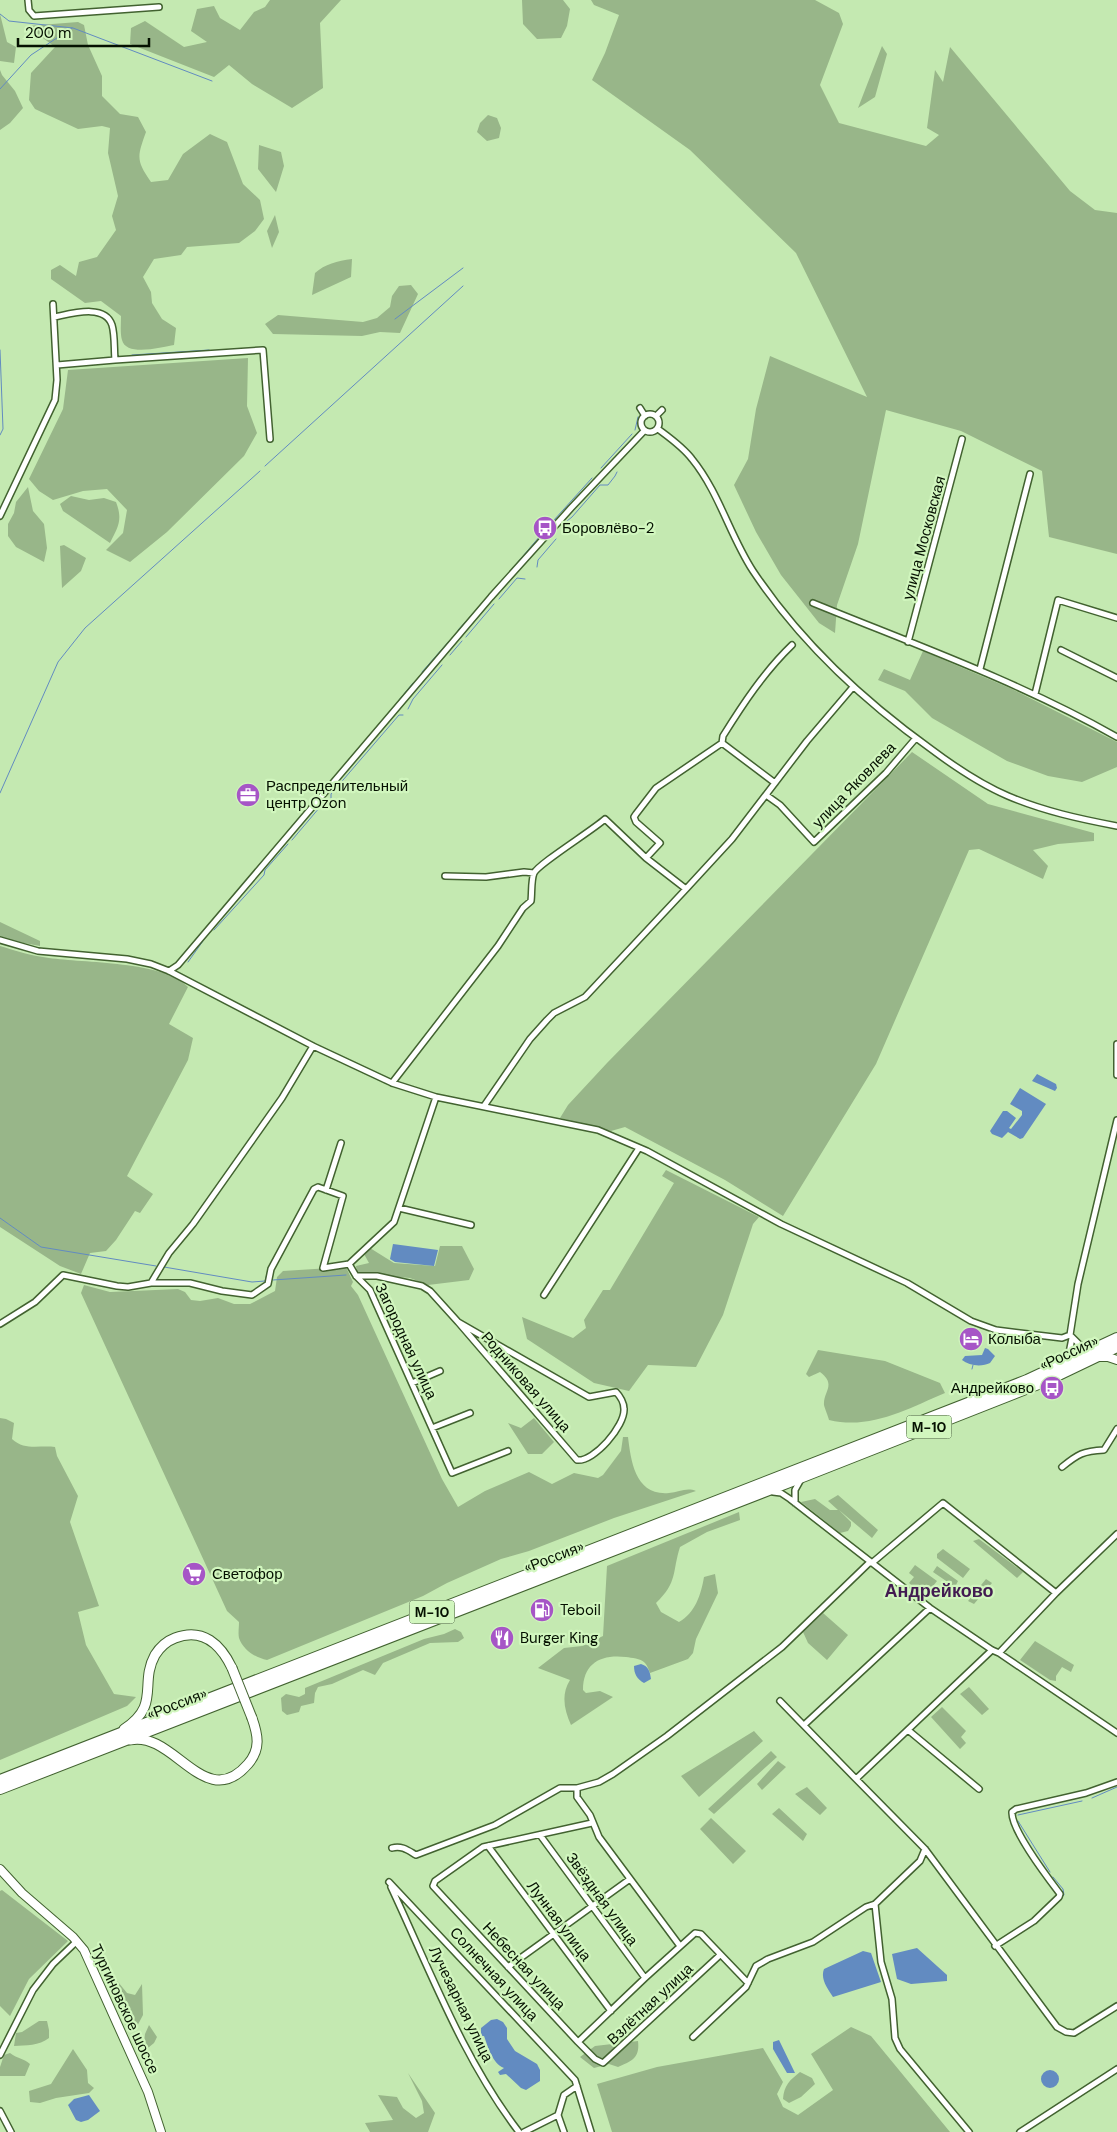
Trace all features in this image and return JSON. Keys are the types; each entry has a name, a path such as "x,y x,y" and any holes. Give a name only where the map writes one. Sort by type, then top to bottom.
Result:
{"highway":[{"path":"1027,1380 1041,1370 1117,1336"},
{"name":"«Россия»","path":"0,1789 116,1739 1027,1380 1117,1336"},
{"name":"«Россия»","path":"0,1780 116,1739 805,1476 1046,1381 1117,1347"}],"main road":[{"path":"1094,1358 1105,1356 1117,1360"},
{"path":"188,1634 208,1638 221,1649 232,1668 252,1718 258,1739 254,1757 237,1774 223,1779 209,1778 197,1774 165,1748 153,1742 136,1739 116,1739 141,1714 148,1698 153,1660 162,1646 170,1640 188,1634"},
{"name":"Тургиновское шоссе","path":"0,1869 22,1893 78,1941 87,1956 140,2074 161,2132"}],"street":[{"path":"28,0 29,10 34,16 158,7"},
{"path":"0,516 55,400 57,365 53,304"},
{"path":"54,317 93,312 104,315 112,324 115,360"},
{"path":"57,365 266,350 270,439"},
{"path":"640,408 645,416"},
{"path":"656,416 662,410"},
{"path":"650,414 656,416 660,421 658,429 652,433 644,431 641,422 645,416 650,414"},
{"path":"658,429 688,453 701,470 738,546 759,580 803,634 853,687 877,709 954,766 1006,796 1047,810 1117,826"},
{"path":"170,971 178,965 491,597 565,514 644,431"},
{"name":"улица Московская","path":"908,642 962,439"},
{"path":"980,669 1030,474"},
{"path":"1035,694 1058,600 1117,618"},
{"path":"813,603 980,669 1035,694 1116,735"},
{"path":"646,858 660,842 636,822 634,817 636,814 656,788 722,743 723,736 746,699 776,660 792,645"},
{"path":"1061,650 1117,678"},
{"path":"484,1106 530,1039 554,1013 585,997 732,839 813,734 853,687"},
{"name":"улица Яковлева","path":"766,795 780,805 814,842 886,773 916,738"},
{"path":"722,743 775,783"},
{"path":"445,876 486,877 524,872 534,873 605,819 646,858 686,889"},
{"path":"392,1083 498,946 523,908 531,900 534,873"},
{"path":"0,940 38,950 136,960 170,971 313,1046 392,1083 436,1097 598,1130 639,1148 781,1224 907,1283 971,1321 996,1330 1062,1338 1071,1337 1090,1348"},
{"path":"1117,1044 1117,1074"},
{"path":"151,1283 169,1253 193,1224 278,1104 313,1046"},
{"path":"0,1324 35,1302 63,1275 122,1286 151,1283 190,1283 247,1296 252,1295 266,1286 271,1269 314,1189 318,1188 343,1196 323,1268 349,1264 394,1222 436,1097"},
{"path":"1068,1358 1079,1276 1117,1120"},
{"path":"326,1190 341,1143"},
{"path":"544,1295 639,1148"},
{"path":"399,1208 471,1225"},
{"name":"Загородная улица","path":"349,1264 356,1276 370,1290 452,1473 508,1451"},
{"name":"Родниковая улица","path":"356,1276 378,1276 422,1286 430,1291 575,1458 580,1461 588,1459 600,1449 621,1422 625,1410 620,1396 614,1392 589,1397 458,1322"},
{"path":"412,1383 440,1371"},
{"path":"432,1428 470,1413"},
{"path":"1062,1467 1077,1455 1088,1451 1104,1450 1117,1429"},
{"path":"795,1504 796,1486 805,1476"},
{"path":"762,1492 781,1493 873,1562 930,1608 1117,1732"},
{"path":"392,1848 398,1846 405,1848 416,1855 495,1825 560,1788 578,1788 599,1782 613,1774 667,1736 782,1646 870,1563 943,1503 1056,1593"},
{"path":"999,1653 1056,1593 1117,1534"},
{"path":"804,1725 930,1608"},
{"path":"856,1779 992,1650"},
{"path":"780,1701 925,1849 995,1946 1057,2027 1066,2032 1074,2033 1117,2006"},
{"path":"908,1730 979,1789"},
{"path":"995,1946 1034,1921 1060,1894 1019,1832 1011,1817 1012,1812 1016,1809 1086,1793 1117,1782"},
{"path":"578,1788 577,1797 590,1815 600,1837 680,1946"},
{"path":"488,1846 592,1823"},
{"name":"Звёздная улица","path":"540,1835 645,1978"},
{"name":"Небесная улица","path":"488,1846 482,1847 435,1881 433,1886 595,2059"},
{"name":"Лунная улица","path":"488,1846 611,2011"},
{"path":"693,2037 748,1983 756,1966 763,1961 813,1942 866,1907 875,1904 920,1861 925,1849"},
{"path":"508,1967 630,1879"},
{"name":"Солнечная улица","path":"389,1882 571,2076 577,2086"},
{"name":"Лучезарная улица","path":"389,1882 476,2068 501,2108 519,2132"},
{"path":"875,1904 881,1962 892,1999 896,2038 900,2049 969,2132"},
{"path":"578,2042 693,1934 698,1932 748,1983"},
{"path":"0,2055 37,1984 53,1964 78,1941"},
{"name":"Взлётная улица","path":"595,2059 603,2063 607,2061 720,1955"},
{"path":"1020,2132 1117,2069"},
{"path":"564,2132 558,2115 564,2095 577,2086 591,2132"},
{"path":"0,2111 11,2132"},
{"path":"524,2132 558,2115"}],"green space":[{"path":"270,0 341,0 320,23 323,88 292,108 252,84 229,65 214,77 130,44 131,28 145,21 184,47 207,42 191,31 197,9 214,6 220,18 240,30 254,12 265,7"},
{"path":"522,0 563,0 570,9 567,26 561,38 537,39 523,24"},
{"path":"591,0 815,0 839,13 843,24 820,85 839,123 926,146 939,135 927,128 935,70 943,82 950,47 1070,191 1095,210 1117,213 1117,554 1049,537 1042,471 961,431 886,410 858,544 837,605 835,633 819,623 781,575 756,532 734,485 748,459 756,409 770,356 867,397 796,253 690,150 592,80 605,53 619,15 594,5"},
{"path":"0,14 7,42 16,47 14,63 0,61"},
{"path":"78,22 84,25 88,45 102,76 102,96 120,114 138,117 146,132 141,147 140,163 151,182 168,180 183,154 210,134 227,142 243,184 260,200 264,219 255,231 239,243 187,247 181,255 154,259 143,277 151,292 152,303 162,319 176,328 174,345 145,350 130,348 122,340 121,316 101,301 85,303 51,279 51,270 60,265 76,276 79,262 97,257 116,230 112,216 118,196 108,153 110,128 102,126 78,129 35,109 29,100 31,73 55,47 27,26"},
{"path":"882,46 887,54 875,97 858,108"},
{"path":"0,70 15,91 23,108 10,123 0,130"},
{"path":"488,115 497,118 501,128 499,138 487,141 477,132 480,123"},
{"path":"259,145 281,152 284,166 276,192 258,169"},
{"path":"275,215 279,232 272,248 267,231"},
{"path":"352,259 351,277 312,295 315,273 332,263"},
{"path":"411,285 418,294 400,333 380,332 362,336 273,334 265,324 278,315 363,322 377,318 390,307 392,296 399,286"},
{"path":"248,358 247,406 257,433 244,456 167,532 130,562 106,550 123,533 127,510 107,489 83,491 53,500 39,491 29,479 63,409 68,370"},
{"path":"28,487 33,511 44,524 47,548 44,562 16,547 8,536 8,524 14,513 16,502"},
{"path":"71,496 89,500 104,498 116,502 119,523 110,543 63,511 60,504"},
{"path":"64,545 86,558 81,571 62,588 60,546"},
{"path":"923,651 1012,689 1117,742 1117,767 1082,782 1048,776 1007,761 932,718 905,691 878,680 884,669 910,680"},
{"path":"912,752 988,804 1094,833 1094,841 1058,844 1033,850 1048,866 1043,879 979,849 969,850 876,1064 783,1216 725,1180 625,1127 611,1131 560,1118 568,1105 607,1063"},
{"path":"0,922 40,941 40,946 0,937"},
{"path":"0,946 43,957 143,968 177,978 188,987 169,1024 193,1038 188,1060 127,1176 153,1194 140,1213 135,1211 116,1240 106,1251 90,1253 81,1274 60,1266 0,1227"},
{"path":"666,1170 759,1217 753,1224 723,1315 696,1367 648,1365 629,1391 594,1383 527,1339 522,1317 573,1338 586,1328 584,1320 603,1290 610,1290 674,1183 662,1176"},
{"path":"440,1246 462,1246 474,1269 469,1280 428,1285 410,1278 357,1273 356,1266 369,1263 364,1254 370,1248 394,1263 435,1266"},
{"path":"346,1267 353,1282 351,1286 358,1295 442,1479 458,1507 485,1491 529,1472 552,1484 574,1473 598,1478 603,1475 621,1451 623,1437 628,1437 633,1466 637,1475 649,1489 669,1493 686,1490 696,1491 614,1518 529,1551 501,1559 423,1596 267,1660 254,1655 241,1642 239,1622 227,1611 81,1293 84,1285 110,1292 178,1289 185,1292 191,1300 200,1301 218,1298 234,1304 250,1304 275,1291 277,1277 283,1271"},
{"path":"818,1350 885,1361 940,1383 945,1393 903,1411 874,1420 844,1422 829,1420 824,1405 828,1381 820,1372 809,1377 806,1374"},
{"path":"0,1418 14,1423 12,1439 17,1443 27,1446 55,1447 57,1456 78,1496 70,1522 99,1606 78,1612 86,1645 114,1694 136,1697 127,1706 0,1760"},
{"path":"534,1418 554,1442 542,1454 528,1454 508,1423 521,1428"},
{"path":"838,1495 878,1530 872,1538 839,1510 851,1522 848,1531 840,1533 801,1502 815,1499 830,1510 838,1510 828,1501"},
{"path":"739,1512 740,1520 707,1532 680,1547 671,1583 656,1603 661,1612 679,1622 693,1609 704,1577 715,1574 718,1593 696,1639 693,1653 688,1659 650,1673 645,1663 641,1660 626,1657 609,1657 595,1662 586,1673 583,1690 586,1693 600,1691 613,1697 571,1725 564,1702 565,1691 570,1680 538,1668 564,1648 582,1646 603,1636 607,1566"},
{"path":"979,1539 1023,1572 1017,1578 973,1541"},
{"path":"943,1549 970,1569 963,1578 937,1558 937,1554"},
{"path":"915,1565 937,1581 925,1596 909,1583 914,1577 909,1573"},
{"path":"937,1566 958,1581 955,1587 933,1572"},
{"path":"986,1579 992,1583 974,1604 968,1601"},
{"path":"823,1613 848,1635 827,1660 808,1643 803,1632"},
{"path":"455,1629 461,1632 464,1638 458,1642 430,1643 383,1663 375,1675 363,1670 332,1684 318,1687 314,1703 301,1706 299,1712 287,1715 282,1711 281,1698 286,1694 299,1697 305,1694 305,1688 424,1639"},
{"path":"1035,1641 1074,1665 1071,1672 1062,1667 1056,1676 1056,1681 1050,1680 1020,1660"},
{"path":"969,1687 989,1709 982,1715 960,1694"},
{"path":"942,1707 966,1731 961,1737 966,1743 960,1749 931,1717"},
{"path":"754,1731 763,1741 699,1797 681,1776"},
{"path":"771,1751 777,1757 714,1814 708,1809"},
{"path":"778,1761 786,1767 762,1790 757,1784"},
{"path":"807,1787 827,1808 820,1815 795,1794"},
{"path":"779,1808 807,1834 803,1841 772,1814"},
{"path":"711,1818 746,1851 733,1864 700,1829"},
{"path":"2,1890 68,1941 29,1979 10,2016 0,2006 0,1891"},
{"path":"101,1971 114,1977 127,1993 135,1995 142,1984 143,2015 134,2032 129,2032"},
{"path":"39,2021 47,2021 49,2038 37,2044 14,2046 16,2033 22,2032"},
{"path":"149,2025 157,2037 154,2043 143,2052 145,2034"},
{"path":"851,2027 871,2036 950,2132 612,2132 597,2084 657,2067 763,2048 783,2082 777,2094 783,2107 798,2115 833,2090 811,2054"},
{"path":"638,2041 638,2051 634,2058 618,2067 609,2064 594,2068 580,2057 595,2046"},
{"path":"73,2049 87,2070 88,2083 94,2088 89,2093 56,2098 40,2103 30,2102 29,2091 51,2084"},
{"path":"10,2053 30,2064 25,2076 0,2076 0,2067 4,2055"},
{"path":"800,2072 812,2078 815,2084 801,2097 789,2103 783,2099 786,2086"},
{"path":"408,2073 435,2113 428,2132 370,2132 365,2123 393,2120 378,2095 397,2097 403,2108 416,2118 424,2113 422,2101"}],"water":[{"path":"1037,1074 1056,1084 1057,1088 1055,1091 1032,1081"},
{"path":"1020,1088 1046,1104 1023,1138 1020,1139 1008,1132 1002,1138 992,1134 990,1131 1003,1111 1007,1111 1016,1118 1009,1128 1011,1129 1022,1115 1022,1111 1010,1104"},
{"path":"393,1244 438,1250 434,1266 395,1262 390,1259"},
{"path":"985,1348 995,1356 990,1363 976,1365 968,1364 962,1360 965,1356 982,1355"},
{"path":"641,1664 647,1668 651,1676 651,1679 644,1683 636,1676 634,1669 634,1666"},
{"path":"917,1948 947,1975 947,1981 911,1984 897,1979 892,1954"},
{"path":"863,1951 871,1953 881,1982 833,1997 824,1980 824,1969"},
{"path":"497,2019 503,2022 507,2028 507,2039 515,2051 537,2064 540,2070 540,2081 526,2090 521,2088 506,2074 500,2075 498,2072 504,2068 493,2059 484,2036 481,2036 481,2028 491,2020"},
{"path":"779,2040 795,2073 787,2073 773,2049 773,2042"},
{"path":"1050,2070 1056,2073 1059,2079 1056,2085 1050,2088 1044,2085 1041,2079 1044,2073"},
{"path":"89,2095 100,2111 88,2120 81,2122 76,2120 68,2105 74,2099"}],"waterway":[{"path":"0,14 9,21 73,28 212,81"},
{"path":"0,89 31,55 72,28"},
{"path":"395,319 463,268"},
{"path":"265,466 463,286"},
{"path":"0,350 3,429 0,435"},
{"path":"132,355 209,350"},
{"path":"635,430 638,417"},
{"path":"601,468 632,434"},
{"path":"0,793 58,662 85,628 260,471"},
{"path":"562,532 562,525 572,517 600,485 608,485 617,472"},
{"path":"554,520 592,478"},
{"path":"512,569 540,536"},
{"path":"537,567 538,560 556,539"},
{"path":"499,599 517,578 525,579"},
{"path":"489,595 502,580"},
{"path":"466,637 494,604"},
{"path":"458,630 480,606"},
{"path":"422,672 450,640"},
{"path":"450,655 462,641"},
{"path":"408,709 413,699 442,665"},
{"path":"399,700 413,683"},
{"path":"331,798 331,794 399,715 403,715"},
{"path":"292,840 320,807 325,805"},
{"path":"214,930 264,875 265,870 288,844"},
{"path":"188,962 203,941"},
{"path":"0,1218 41,1247 156,1266"},
{"path":"164,1267 252,1282 265,1281 268,1270"},
{"path":"273,1280 346,1275"},
{"path":"972,1369 973,1365"},
{"path":"1092,1798 1117,1787"},
{"path":"1018,1815 1082,1801"},
{"path":"1018,1821 1050,1872"},
{"path":"1053,1877 1063,1889 1064,1895 1060,1899"}],"place":[{"name":"Боровлёво-2","path":"545,528"},
{"name":"Распределительный центр Ozon","path":"248,795"},
{"name":"Колыба","path":"971,1339"},
{"name":"Андрейково","path":"1052,1388"},
{"name":"Светофор","path":"194,1574"},
{"name":"Teboil","path":"542,1610"},
{"name":"Burger King","path":"502,1638"}],"district":[{"name":"Андрейково","path":"939,1591"}]}
